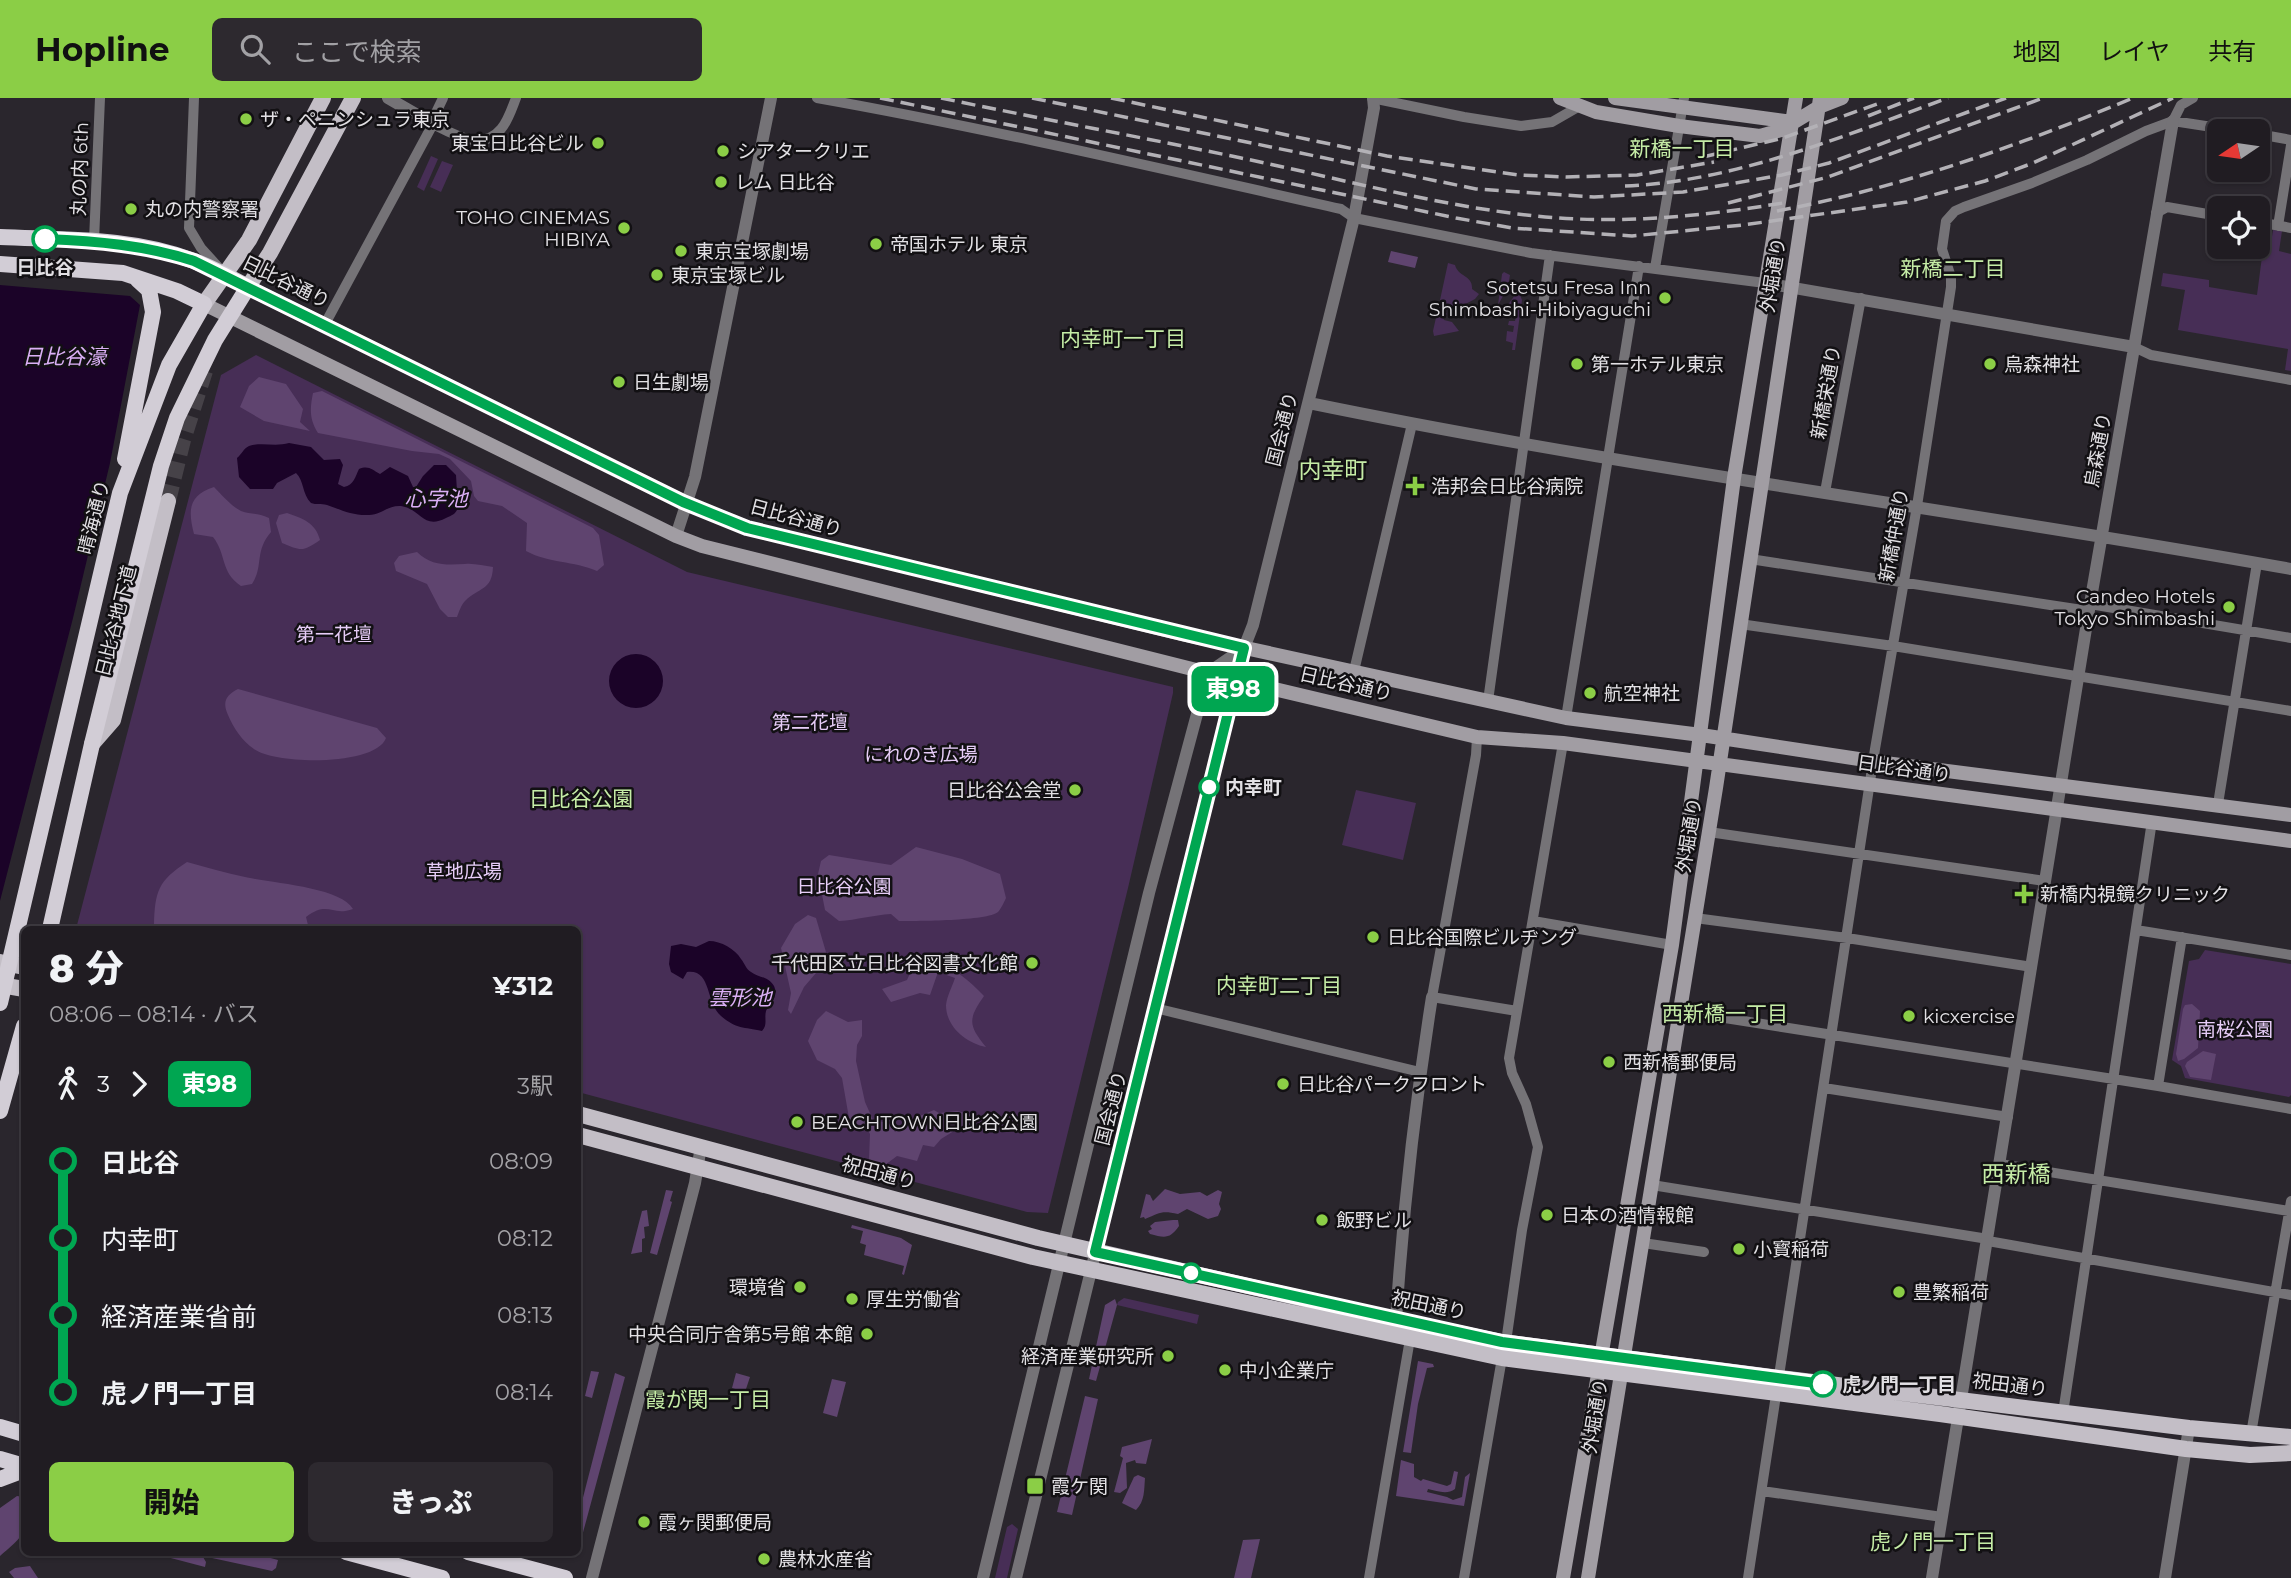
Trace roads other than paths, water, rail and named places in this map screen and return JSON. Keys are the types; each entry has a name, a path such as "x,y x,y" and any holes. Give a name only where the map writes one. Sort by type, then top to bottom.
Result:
{"highway":[{"name":"日比谷通り","path":"0,237 94,241 143,247 194,261 248,287"},
{"name":"日比谷通り","path":"0,264 97,269 130,275 177,291 204,304"},
{"path":"120,493 152,312 149,290 130,275"},
{"path":"51,926 92,744 161,466 177,418 215,340 248,287"},
{"name":"晴海通り","path":"0,1003 2,985 11,964 120,493 169,365 204,304"},
{"path":"0,1111 21,1037"},
{"path":"0,1427 21,1433"},
{"path":"0,1459 21,1467"},
{"path":"0,1479 21,1469"},
{"path":"362,1556 442,1578"},
{"path":"482,1556 565,1578"},
{"path":"500,1578 504,1562"}],"main road":[{"name":"晴海通り","path":"204,304 249,240 323,98"},
{"path":"248,287 270,253 353,98"},
{"path":"1560,98 1581,102 1596,112 1760,136 1781,130 1820,102 1842,98"},
{"path":"1615,98 1683,103 1792,122"},
{"name":"外堀通り","path":"1563,1578 1672,945 1734,478 1796,98"},
{"name":"外堀通り","path":"1588,1578 1709,832 1820,102"},
{"name":"日比谷通り","path":"248,287 687,503 747,528 1244,648 1566,718 2291,815"},
{"name":"日比谷通り","path":"204,304 676,536 702,546 1236,680 1477,737 1563,743 2291,841"},
{"name":"日比谷地下道","path":"92,744 113,720 168,501"},
{"path":"2,985 21,988"},
{"name":"祝田通り","path":"581,1115 1064,1245 1402,1328 1502,1358 1601,1363"},
{"name":"祝田通り","path":"581,1136 1059,1263 1402,1328 1506,1342 1601,1363 1961,1408 2186,1449 2250,1455 2291,1453"},
{"name":"祝田通り","path":"1961,1408 2063,1413 2291,1437"}],"street":[{"name":"丸の内 6th","path":"94,241 100,98"},
{"path":"194,98 189,228 201,248 225,275"},
{"path":"388,98 432,124 470,140 483,140 503,128 516,98"},
{"path":"325,324 432,124 443,98"},
{"path":"676,536 695,477 771,98"},
{"path":"817,98 927,118 1290,197 1341,209 1354,218 1550,256 1656,268 1861,298 2134,348 2174,360 2291,380"},
{"path":"1373,98 1521,126 1552,122 1581,102"},
{"name":"国会通り","path":"1016,1578 1236,680 1253,625 1354,218 1374,108 1373,98"},
{"path":"2193,98 2180,105 2173,121 2207,126"},
{"path":"1656,268 1683,103"},
{"name":"烏森通り","path":"1932,1578 2089,607 2173,121"},
{"name":"新橋仲通り","path":"1748,1578 1946,314 1951,277 1942,250 1946,221 1955,211 2052,175 2173,121"},
{"path":"2270,137 2291,142 2278,226"},
{"path":"2156,213 2167,207 2207,214"},
{"path":"2270,224 2291,228"},
{"path":"1488,701 1550,256"},
{"path":"1566,718 1639,266"},
{"name":"新橋栄通り","path":"1825,492 1861,298"},
{"path":"1308,403 1524,443 2102,535 2291,569"},
{"path":"1354,671 1412,424"},
{"path":"1749,559 2291,638"},
{"path":"2218,804 2257,563"},
{"path":"1740,624 1894,646 2291,711"},
{"path":"1208,673 1244,648"},
{"name":"国会通り","path":"1059,1263 1149,893 1208,673"},
{"path":"1369,1578 1402,1328 1403,1213 1420,1072 1477,737"},
{"path":"1506,1342 1522,1230 1538,1147 1509,1058 1563,743"},
{"path":"2063,1413 2152,821"},
{"path":"1709,832 2046,881"},
{"path":"1695,918 2032,967"},
{"path":"1533,921 1672,945"},
{"path":"2136,930 2291,955"},
{"path":"2158,1086 2182,937"},
{"path":"1432,996 1517,1011"},
{"path":"1156,1008 1420,1072"},
{"path":"1680,1011 2291,1109"},
{"path":"1824,1088 2008,1117"},
{"path":"592,1578 698,1167 701,1146"},
{"path":"2000,1164 2099,1181 2290,1206 2251,1434"},
{"path":"1652,1185 1988,1240 2291,1295"},
{"path":"1643,1243 1704,1252"},
{"path":"983,1578 1059,1263"},
{"path":"1464,1578 1502,1358"},
{"path":"2165,1578 2189,1428"},
{"path":"1762,1491 1942,1517"}],"water":[{"name":"日比谷濠","path":"0,285 130,296 140,305 110,463 0,901"},
{"name":"心字池","path":"289,443 311,447 324,460 340,459 343,465 338,484 344,487 352,483 359,469 368,468 380,474 390,467 408,476 413,487 416,487 434,465 446,465 456,475 458,508 452,515 432,522 401,506 373,515 358,515 325,504 311,503 296,473 277,483 273,489 250,489 239,477 237,458 247,447"},
{"path":"636,654 655,662 663,681 655,700 636,708 617,700 609,681 617,662"},
{"name":"雲形池","path":"709,941 718,942 731,949 749,971 769,980 774,986 775,997 766,1011 762,1031 736,1025 721,1016 712,1003 705,981 695,972 687,972 683,979 671,972 671,946 681,944 696,947"}],"tunnel":[{"path":"168,501 183,440 205,371"}],"railway":[{"path":"880,98 1456,218 1512,228 1632,236 1743,225 1907,202 1985,181 2033,163 2173,98"},
{"path":"941,98 1241,158 1425,199 1536,216 1600,220 1663,218 1789,202"},
{"path":"1032,98 1476,189 1594,197 1683,192 1782,175 1829,163 2006,98"},
{"path":"1111,98 1387,156 1519,175 1637,175 1714,162"},
{"path":"1868,116 1914,98"},
{"path":"1625,186 1666,183 1748,166 1830,141 1948,98"},
{"path":"1728,203 1828,177 2043,98"},
{"path":"1777,211 1823,202 1958,164 2133,98"},
{"path":"1703,157 1783,138 1877,104"}],"place":[{"name":"ザ・ペニンシュラ東京","path":"246,119"},
{"name":"東宝日比谷ビル","path":"598,143"},
{"name":"シアタークリエ","path":"723,151"},
{"name":"レム 日比谷","path":"721,182"},
{"name":"丸の内警察署","path":"131,209"},
{"name":"TOHO CINEMAS HIBIYA","path":"624,228"},
{"name":"日比谷","path":"45,239"},
{"name":"帝国ホテル 東京","path":"876,244"},
{"name":"東京宝塚劇場","path":"681,251"},
{"name":"東京宝塚ビル","path":"657,275"},
{"name":"Sotetsu Fresa Inn Shimbashi-Hibiyaguchi","path":"1665,298"},
{"name":"第一ホテル東京","path":"1577,364"},
{"name":"烏森神社","path":"1990,364"},
{"name":"日生劇場","path":"619,382"},
{"name":"浩邦会日比谷病院","path":"1415,486"},
{"name":"Candeo Hotels Tokyo Shimbashi","path":"2229,607"},
{"name":"航空神社","path":"1590,693"},
{"name":"内幸町","path":"1209,787"},
{"name":"日比谷公会堂","path":"1075,790"},
{"name":"新橋内視鏡クリニック","path":"2024,894"},
{"name":"日比谷国際ビルヂング","path":"1373,937"},
{"name":"千代田区立日比谷図書文化館","path":"1032,963"},
{"name":"kicxercise","path":"1909,1016"},
{"name":"西新橋郵便局","path":"1609,1062"},
{"name":"日比谷パークフロント","path":"1283,1084"},
{"name":"BEACHTOWN日比谷公園","path":"797,1122"},
{"name":"日本の酒情報館","path":"1547,1215"},
{"name":"飯野ビル","path":"1322,1220"},
{"name":"小寳稲荷","path":"1739,1249"},
{"name":"環境省","path":"800,1287"},
{"name":"豊繁稲荷","path":"1899,1292"},
{"name":"厚生労働省","path":"852,1299"},
{"name":"中央合同庁舎第5号館 本館","path":"867,1334"},
{"name":"経済産業研究所","path":"1168,1356"},
{"name":"中小企業庁","path":"1225,1370"},
{"name":"虎ノ門一丁目","path":"1823,1384"},
{"name":"霞ケ関","path":"1035,1486"},
{"name":"霞ヶ関郵便局","path":"644,1522"},
{"name":"農林水産省","path":"764,1559"}],"district":[{"name":"新橋一丁目","path":"1682,148"},
{"name":"新橋二丁目","path":"1953,268"},
{"name":"内幸町一丁目","path":"1123,338"},
{"name":"内幸町","path":"1333,470"},
{"name":"日比谷公園","path":"581,798"},
{"name":"内幸町二丁目","path":"1279,985"},
{"name":"西新橋一丁目","path":"1725,1013"},
{"name":"西新橋","path":"2016,1174"},
{"name":"霞が関一丁目","path":"708,1399"},
{"name":"虎ノ門一丁目","path":"1933,1541"}],"park label":[{"name":"第一花壇","path":"334,634"},
{"name":"第二花壇","path":"810,722"},
{"name":"にれのき広場","path":"921,754"},
{"name":"草地広場","path":"464,871"},
{"name":"南桜公園","path":"2235,1029"}]}
